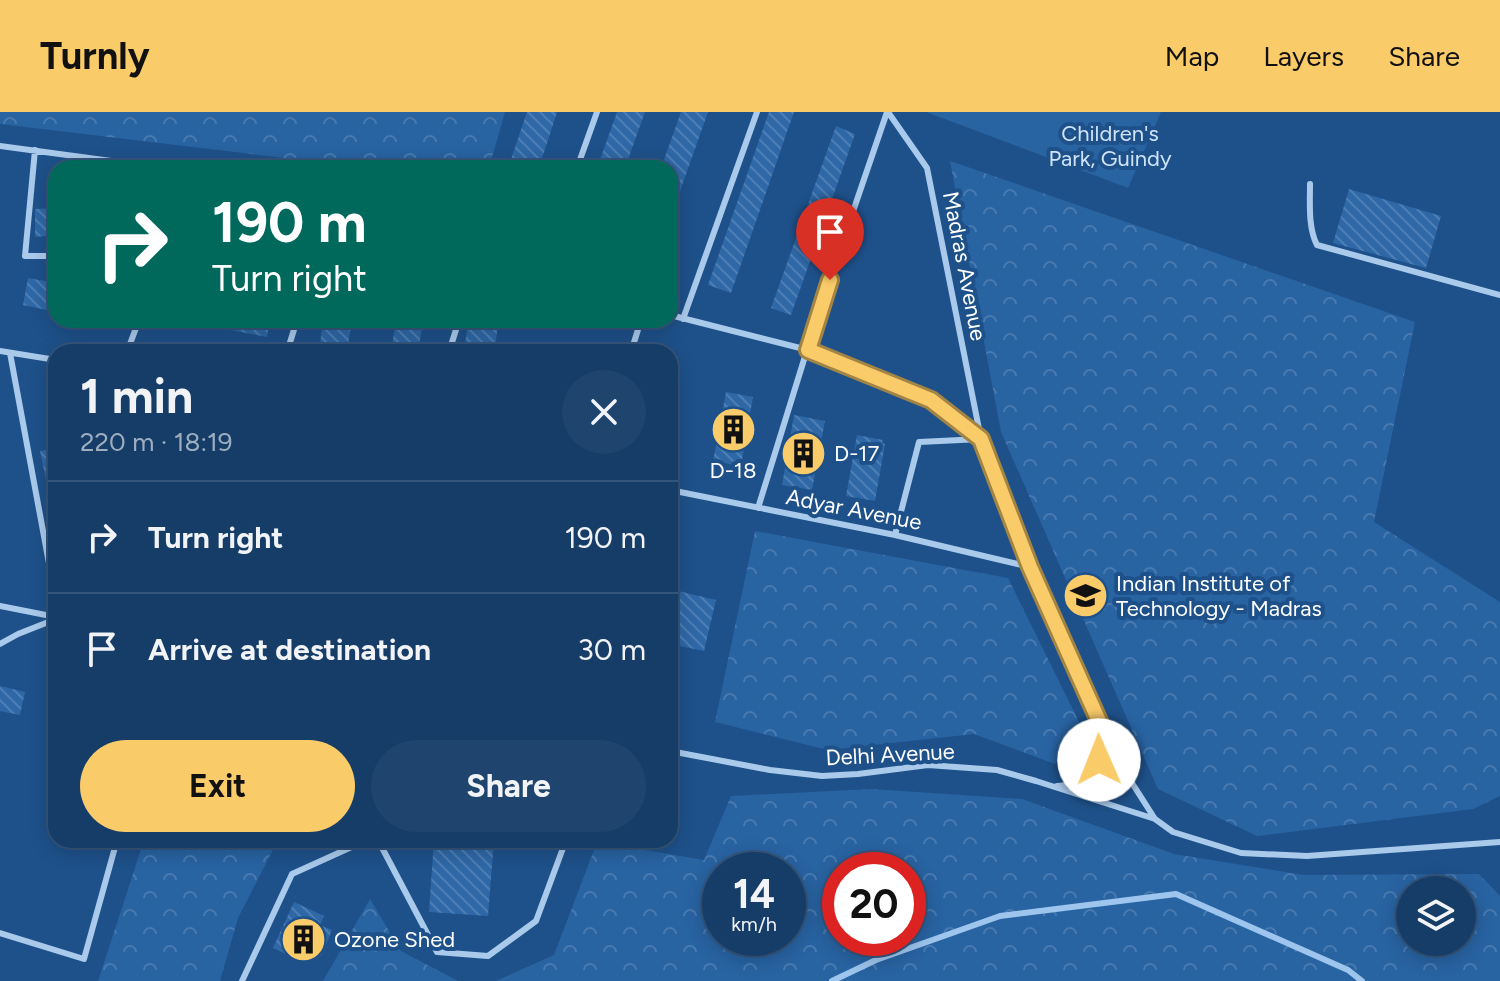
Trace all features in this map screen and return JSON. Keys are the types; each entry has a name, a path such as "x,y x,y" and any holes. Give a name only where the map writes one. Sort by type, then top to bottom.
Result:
{"lane":[{"path":"580,160 597,112"},
{"path":"683,319 757,112"},
{"path":"758,508 888,112"},
{"name":"Madras Avenue","path":"888,112 927,168 981,439 1030,567 1103,730 1116,758 1155,819"},
{"path":"0,146 106,160"},
{"path":"35,150 25,256 48,256"},
{"path":"1310,184 1312,231 1317,245 1500,295"},
{"path":"678,317 808,350 931,400 981,439"},
{"path":"0,351 48,359"},
{"path":"10,353 48,558"},
{"path":"895,535 919,442 981,439"},
{"name":"Adyar Avenue","path":"678,492 895,535 1030,567"},
{"path":"0,606 48,616"},
{"path":"0,644 48,621"},
{"path":"1052,786 1076,784 1094,771 1102,751 1103,730"},
{"name":"Delhi Avenue","path":"678,753 770,770 822,776 928,765 997,770 1155,819 1173,832 1241,853 1307,856 1500,842"},
{"path":"0,933 84,959 115,848"},
{"path":"242,981 292,874 349,848"},
{"path":"382,848 437,952 488,956 536,921 563,848"}],"green space":[{"path":"0,112 505,112 491,160 301,160 0,124"},
{"name":"Children's Park, Guindy","path":"926,112 1161,112 1128,188"},
{"path":"950,161 1415,322 1374,522 1500,602 1500,796 1473,809 1257,836 1158,789 1001,432"},
{"path":"755,531 1008,578 1085,734 1055,764 974,734 828,750 715,722"},
{"path":"872,789 1022,799 1174,854 1304,875 1479,874 1500,896 1500,981 496,981 554,955 595,848 633,848 702,860 702,956 806,956 806,852 707,852 731,796"},
{"path":"141,848 274,848 238,918 220,981 98,981"},
{"path":"370,899 401,951 458,981 323,981"}],"building":[{"path":"527,112 557,112 542,160 511,160"},
{"path":"617,112 645,112 628,160 600,160"},
{"path":"681,112 708,112 678,197 678,160 664,160"},
{"path":"769,112 794,112 731,293 708,285"},
{"path":"836,126 855,134 791,315 771,308"},
{"path":"1349,189 1441,216 1426,268 1333,243"},
{"path":"48,208 48,236 35,237 35,209"},
{"path":"28,278 48,282 48,310 23,305"},
{"path":"220,328 269,328 267,337"},
{"path":"322,328 351,328 348,344 320,344"},
{"path":"395,328 422,328 419,344 392,344"},
{"path":"467,328 498,328 495,344 465,344"},
{"name":"D-18","path":"726,392 753,397 741,466 713,461"},
{"name":"D-17","path":"794,415 825,421 812,490 782,485"},
{"path":"857,435 883,440 885,444 875,501 846,496"},
{"path":"48,450 48,489 40,451"},
{"path":"678,591 716,600 704,651 678,646"},
{"path":"0,686 25,692 20,715 0,711"},
{"path":"433,848 493,848 488,916 429,912"},
{"name":"Ozone Shed","path":"294,902 324,916 320,925 332,930 321,956 306,949 301,961 273,948"}],"waterway":[{"path":"832,981 876,960 1000,916 1176,894 1348,970 1362,981"}],"place":[{"name":"D-18","path":"733,429"},
{"name":"D-17","path":"803,453"},
{"name":"Indian Institute of Technology - Madras","path":"1085,596"},
{"name":"Ozone Shed","path":"303,939"}],"route":[{"path":"830,280 808,350 931,400 981,439 1030,567 1103,730 1099,760"}]}
